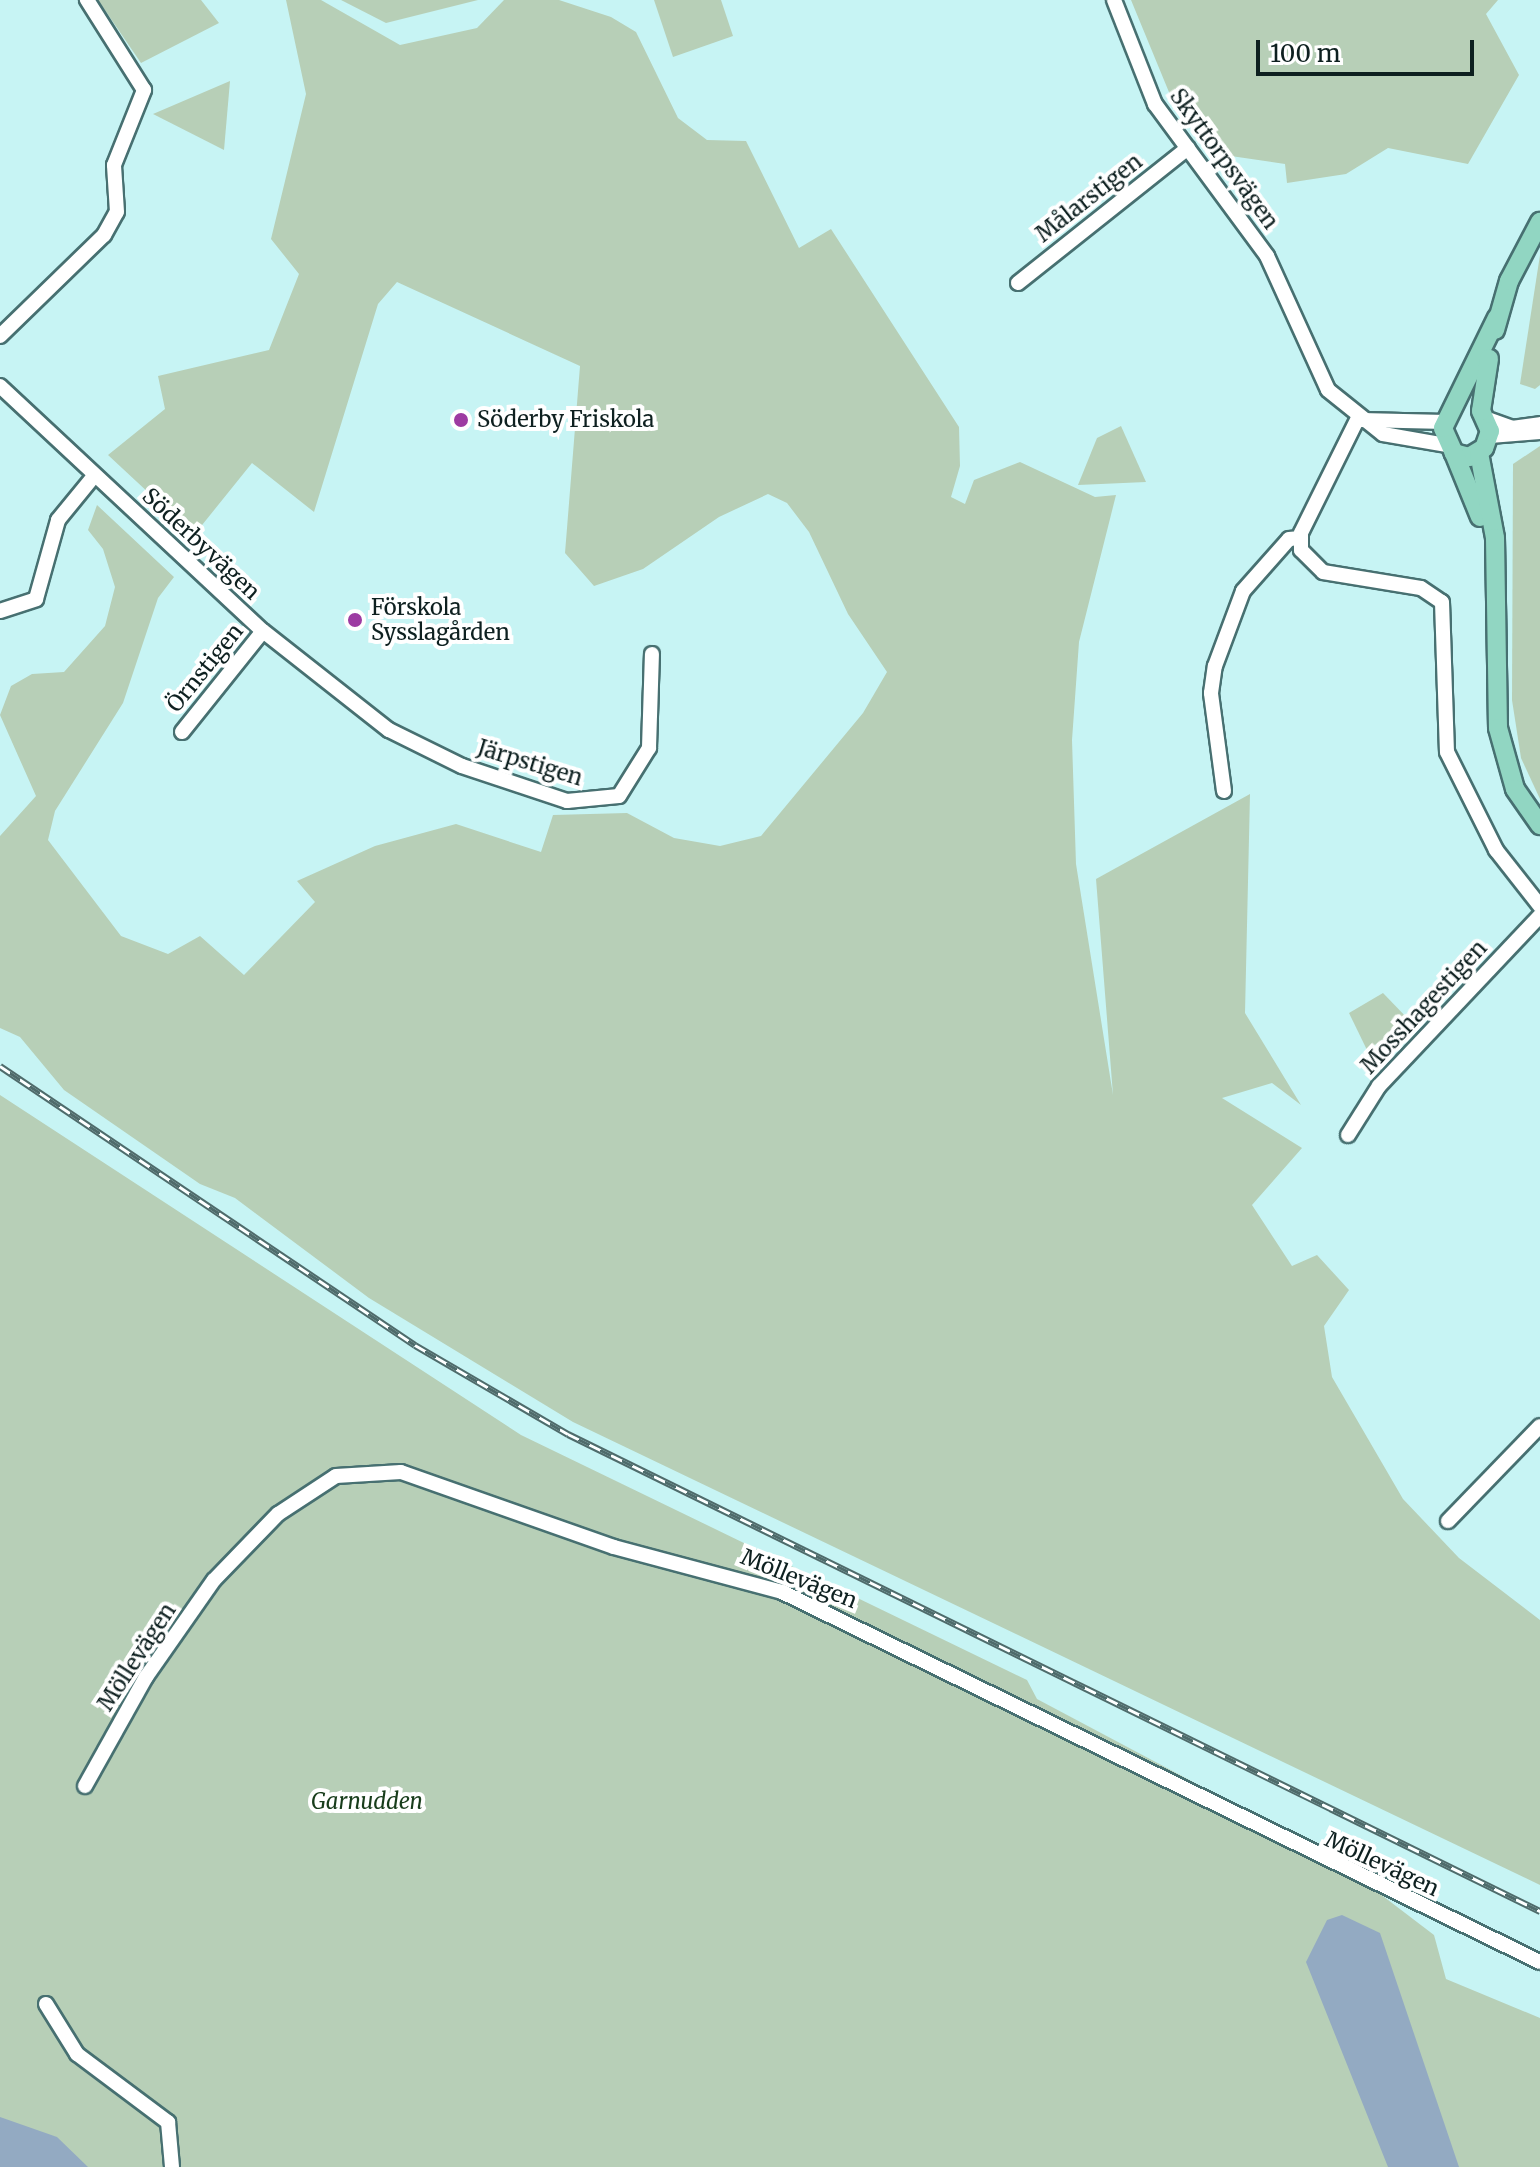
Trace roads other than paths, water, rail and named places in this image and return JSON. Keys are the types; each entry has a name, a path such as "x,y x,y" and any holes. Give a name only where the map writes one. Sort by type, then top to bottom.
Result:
{"main road":[{"path":"1496,565 1450,449 1448,418 1540,222"},
{"path":"1497,318 1479,453 1496,565 1498,728 1515,789 1540,825"},
{"path":"1448,418 1485,421"},
{"path":"1450,449 1479,453"}],"street":[{"path":"0,336 104,235 117,212 114,165 144,90 87,0"},
{"name":"Skyttorpsvägen","path":"1114,0 1146,88 1267,256 1328,390 1357,420 1383,434 1450,449"},
{"name":"Målarstigen","path":"1018,283 1188,148"},
{"name":"Söderbyvägen","path":"0,386 263,631 381,724"},
{"path":"1300,538 1357,420 1448,418"},
{"path":"1485,421 1512,428 1540,424"},
{"path":"1485,421 1540,432"},
{"path":"0,611 36,599 58,520 94,476"},
{"path":"1224,791 1211,693 1215,666 1243,591 1289,539 1300,538"},
{"path":"1300,538 1314,569 1429,590 1442,602 1450,761 1496,850 1540,906"},
{"name":"Örnstigen","path":"182,732 263,631"},
{"name":"Järpstigen","path":"381,724 462,766 553,797 607,801 636,779 649,748 652,654"},
{"name":"Mosshagestigen","path":"1348,1135 1379,1086 1540,916"},
{"path":"1448,1521 1540,1426"},
{"name":"Möllevägen","path":"85,1786 146,1677 205,1592 278,1514 336,1476 401,1472 614,1547 782,1592 1540,1962"},
{"path":"46,2004 77,2054 168,2122 172,2167"}],"water":[{"path":"1342,1915 1380,1933 1459,2167 1388,2167 1306,1962 1327,1920"},
{"path":"0,2117 57,2137 88,2167 0,2167"}],"railway":[{"path":"0,1066 415,1345 568,1434 1540,1911"}],"place":[{"name":"Söderby Friskola","path":"461,420"},
{"name":"Förskola Sysslagården","path":"355,620"}],"park label":[{"name":"Garnudden","path":"367,1802"}]}
